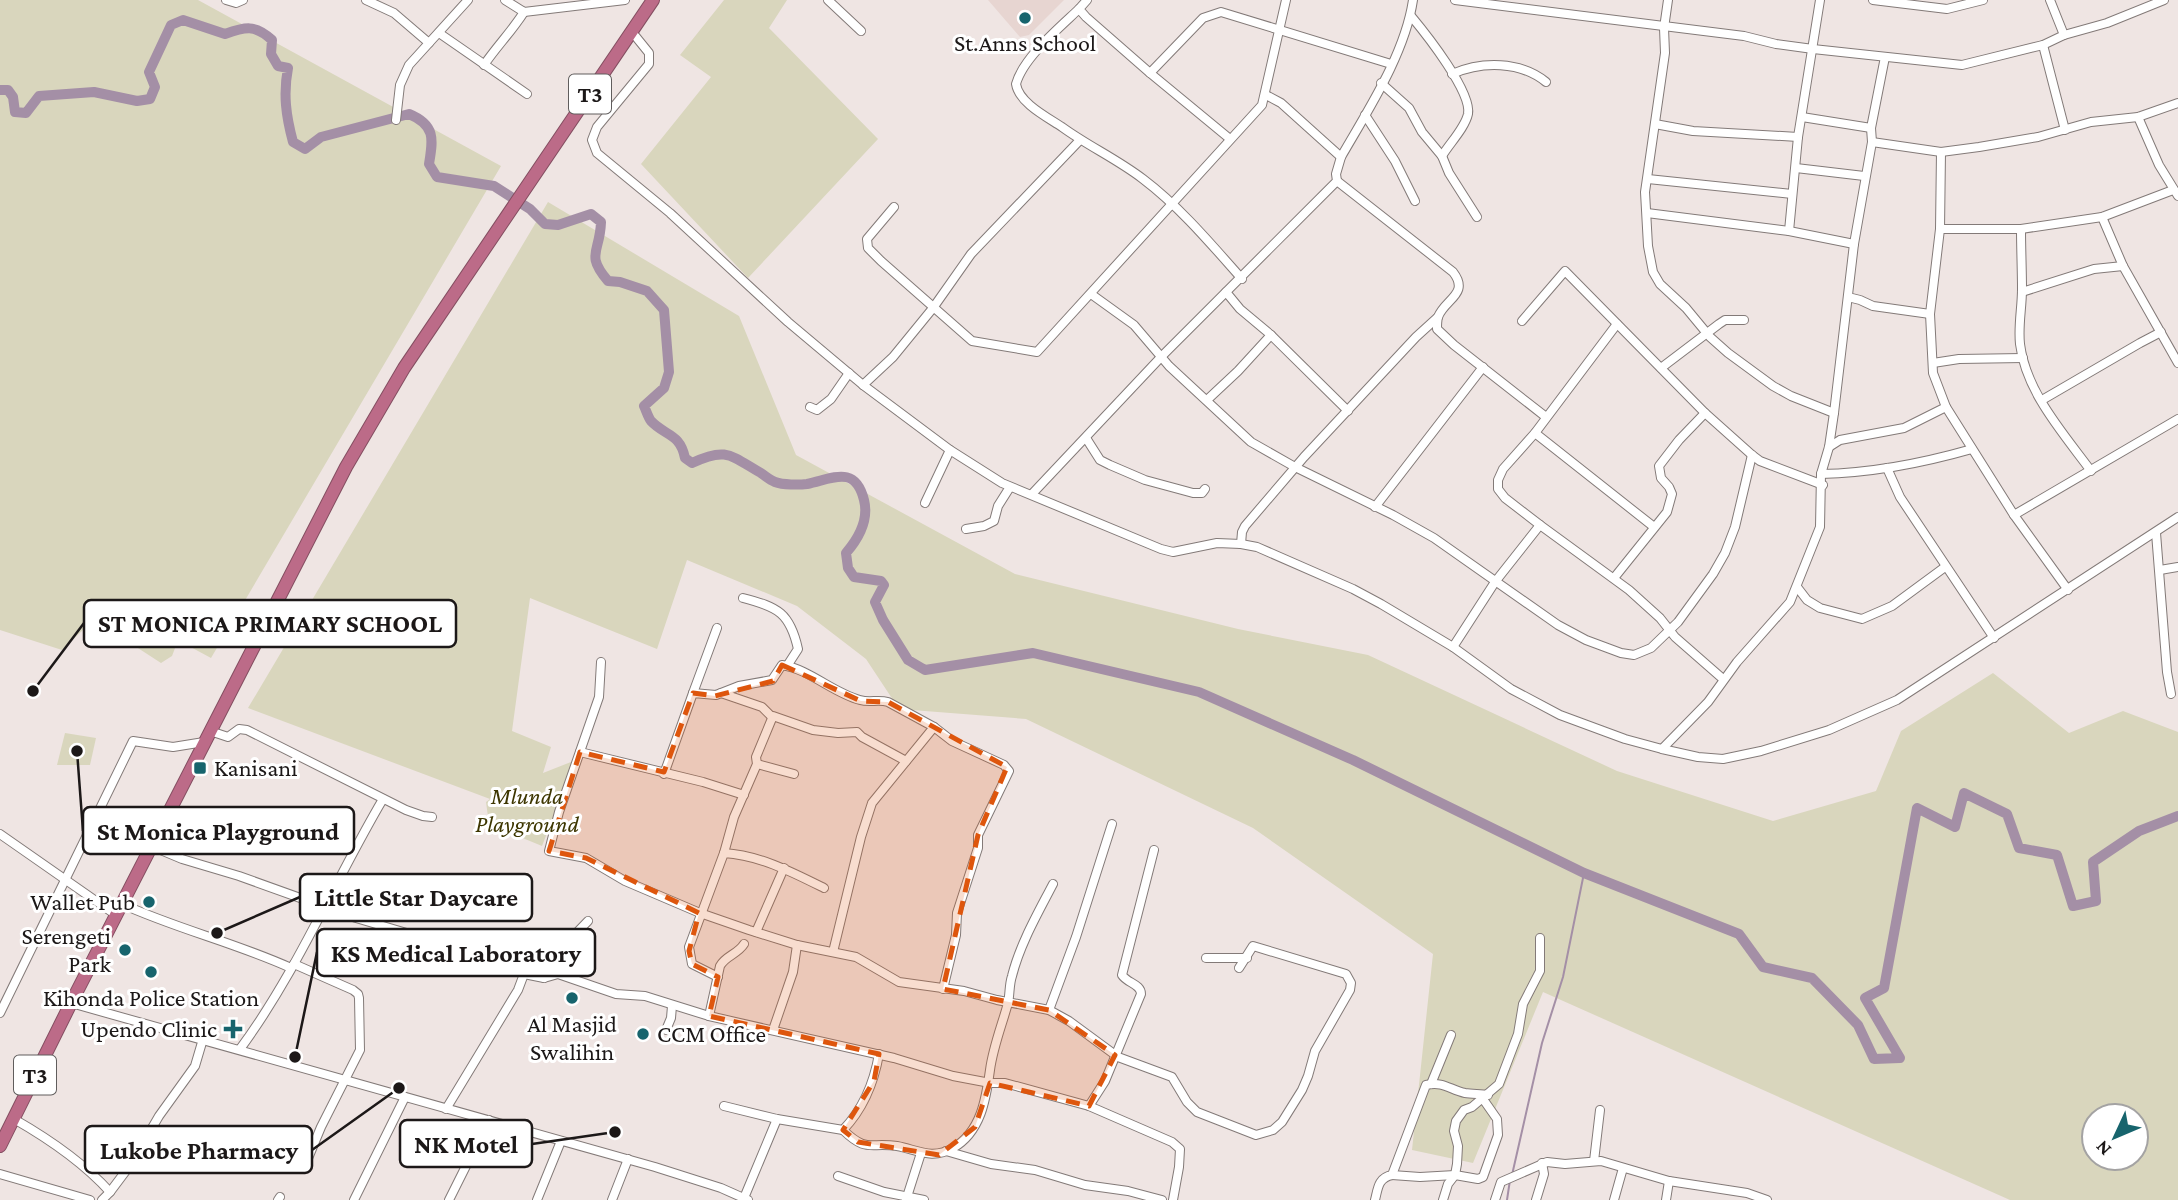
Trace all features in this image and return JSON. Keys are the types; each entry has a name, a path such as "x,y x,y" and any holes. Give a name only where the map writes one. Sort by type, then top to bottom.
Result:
{"highway":[{"name":"T3","path":"0,1146 315,525 375,416 411,358 653,0"}],"street":[{"path":"226,0 236,3 243,0"},
{"path":"366,0 394,13 429,43"},
{"path":"396,120 402,79 410,65 468,0"},
{"path":"505,0 524,12 625,0"},
{"path":"828,0 861,32"},
{"path":"1087,0 1019,74 1016,84 1018,93 1080,140 1129,168 1172,206 1242,279"},
{"path":"894,207 867,239 868,248 972,341 1037,352 1262,105 1286,0"},
{"path":"1241,544 1245,526 1295,467 1458,293 1457,278 1337,181 1336,173 1341,157 1391,64 1411,16 1413,0"},
{"path":"1455,0 1744,36 1813,50 1962,65 2043,45 2064,35 2107,23 2158,1"},
{"path":"1668,0 1664,27 1665,53 1645,192 1648,246 1656,278 1728,353 1773,386 1834,413"},
{"path":"1789,231 1797,137 1820,0"},
{"path":"1875,0 1947,9 1983,0"},
{"path":"2050,0 2064,35"},
{"path":"1079,9 1150,73 1230,139"},
{"path":"484,65 499,44 509,36 524,12"},
{"path":"1150,73 1206,16 1225,12 1391,64"},
{"path":"1411,16 1452,74 1468,105 1468,117 1442,156"},
{"path":"632,32 649,53 649,64 597,127 592,140 597,153 670,213 788,322 849,373 950,450 1010,487 1161,549 1173,552 1217,543 1257,547 1353,589 1453,647 1511,689 1560,715 1625,739 1698,757 1723,759 1761,751 1829,730 1897,700 2178,517"},
{"path":"439,33 527,94"},
{"path":"2043,45 2065,130"},
{"path":"1662,749 1708,702 1723,680 1778,616 1797,587 1821,527 1821,474 1829,447 1854,244 1872,142 1871,128 1885,57"},
{"path":"1452,74 1467,67 1504,66 1531,71 1546,82"},
{"path":"1381,83 1409,108 1422,132 1442,156 1449,173 1476,217"},
{"path":"1266,95 1281,103 1341,157"},
{"path":"1872,142 1941,152 2038,137 2091,122 2138,117 2178,103"},
{"path":"1365,115 1395,161 1415,201"},
{"path":"1802,117 1871,128"},
{"path":"1940,229 2021,229 2102,217 2176,193 2159,164 2138,117"},
{"path":"1655,124 1693,131 1797,137"},
{"path":"863,384 893,357 933,308 971,254 1080,140"},
{"path":"1941,152 1940,229 1930,314 1933,373 1946,407 1972,449 2014,515 2068,590"},
{"path":"1796,168 1864,176"},
{"path":"1648,179 1792,194"},
{"path":"1032,494 1163,356 1337,181"},
{"path":"1647,213 1789,231 1854,244"},
{"path":"2102,217 2123,266 2178,363"},
{"path":"2021,229 2022,292 2019,321 2023,358 2031,382 2091,471"},
{"path":"2022,292 2094,269 2123,266"},
{"path":"1522,321 1565,271 1705,413 1752,455 1760,461 1823,485"},
{"path":"1226,292 1240,309 1271,335 1348,411"},
{"path":"1091,294 1133,325 1169,366 1251,442 1311,476 1434,538 1575,634 1621,653 1634,655 1651,648 1670,631 1695,600 1725,553 1735,527 1752,455"},
{"path":"1848,298 1874,306 1930,314"},
{"path":"1438,317 1437,329 1454,345 1546,417"},
{"path":"1661,369 1725,320 1744,320"},
{"path":"1617,324 1535,433 1503,469 1498,480 1498,489 1505,498 1614,578 1653,611 1670,631 1723,680"},
{"path":"2042,400 2161,332"},
{"path":"1207,400 1271,335"},
{"path":"1933,363 1959,359 2023,358"},
{"path":"1375,507 1483,367"},
{"path":"810,407 817,410 831,398 849,373"},
{"path":"1829,447 1840,440 1904,428 1946,407"},
{"path":"1614,578 1667,512 1672,495 1669,486 1661,478 1659,466 1705,413"},
{"path":"2014,515 2178,419"},
{"path":"1535,433 1654,527"},
{"path":"1086,438 1100,460 1136,477 1193,493 1202,493 1205,489"},
{"path":"1821,474 1857,473 1972,449"},
{"path":"925,503 950,450"},
{"path":"1304,457 1305,466 1311,476"},
{"path":"1887,468 1900,497 1994,638"},
{"path":"966,529 994,521 1010,487"},
{"path":"1453,647 1495,582 1540,525"},
{"path":"2156,533 2171,694"},
{"path":"1797,587 1807,600 1820,608 1862,619 1899,602 1945,566"},
{"path":"2160,570 2178,567"},
{"path":"743,598 773,607 786,617 798,649 787,666"},
{"path":"664,774 717,628"},
{"path":"601,662 599,697 549,851 586,858 625,881 700,913 797,945 856,957 899,982 964,991 1049,1010 1069,1021 1115,1055 1172,1077 1187,1102 1197,1112 1256,1135 1273,1130 1282,1122 1302,1090 1315,1051 1350,990 1351,983 1346,974 1259,947 1251,947 1239,968"},
{"path":"693,693 716,695 746,684 772,680 782,665 787,666 861,701 880,699 888,702 934,727 953,741 1004,765 1009,771 978,835 978,848 957,913 956,935 943,989"},
{"path":"720,693 757,704 772,717"},
{"path":"772,717 813,730 857,732 906,761"},
{"path":"718,977 702,970 690,960 689,947 772,717"},
{"path":"834,951 861,837 873,803 934,727"},
{"path":"0,1013 133,741 173,747 207,736 228,737 239,729 247,730 406,810 432,817"},
{"path":"580,752 703,782 744,795"},
{"path":"757,764 794,774"},
{"path":"240,1049 264,1016 315,928 354,847 383,799"},
{"path":"1049,1010 1076,937 1112,824"},
{"path":"0,834 65,878 119,909 268,957 358,994 360,1049 304,1168"},
{"path":"151,846 182,859 431,942 457,948 524,974 544,978 558,974 606,992 645,996 709,1016 880,1054 953,1076 1005,1083 1089,1106 1172,1142 1180,1149 1173,1200"},
{"path":"1089,1106 1105,1081 1141,994 1138,987 1122,975 1154,850"},
{"path":"724,853 784,867 824,888"},
{"path":"756,932 784,867"},
{"path":"724,1107 844,1130 858,1142 868,1146 895,1146 931,1155 959,1144 975,1127 990,1083 990,1069 1012,976 1053,884"},
{"path":"544,978 558,951 588,921"},
{"path":"1443,1200 1448,1184 1455,1175 1458,1146 1454,1131 1456,1121 1464,1110 1472,1107 1499,1084 1518,1034 1523,1004 1540,971 1540,938"},
{"path":"709,1016 722,961 740,950 744,944"},
{"path":"773,1030 793,972 797,945"},
{"path":"1206,958 1247,958"},
{"path":"446,1109 518,989 524,974"},
{"path":"71,1003 628,1159 746,1199 777,1119"},
{"path":"666,1030 672,1006"},
{"path":"1431,1084 1451,1035"},
{"path":"102,1200 131,1164 172,1095 195,1066 203,1039"},
{"path":"844,1130 874,1081 880,1054"},
{"path":"1392,1175 1426,1085 1455,1088 1462,1093 1485,1097"},
{"path":"354,1200 405,1097"},
{"path":"1375,1200 1381,1180 1392,1175 1455,1175 1478,1179 1487,1172 1498,1135 1497,1119 1485,1097"},
{"path":"1594,1161 1600,1110"},
{"path":"14,1118 67,1153 110,1192"},
{"path":"449,1200 489,1120"},
{"path":"537,1200 561,1141"},
{"path":"946,1151 991,1164 1035,1170 1085,1185 1128,1191 1162,1200"},
{"path":"907,1198 921,1153"},
{"path":"612,1200 628,1159"},
{"path":"1495,1200 1501,1182 1542,1163 1594,1161 1670,1181 1767,1200"},
{"path":"1536,1200 1544,1174 1542,1163"},
{"path":"1614,1200 1623,1168"},
{"path":"0,1174 90,1200"},
{"path":"838,1176 884,1192 924,1200"},
{"path":"1666,1200 1670,1181"}],"highlighted area":[{"path":"782,665 861,701 888,702 1007,767 978,835 943,989 1049,1010 1115,1055 1089,1106 990,1083 975,1127 939,1155 858,1142 843,1130 874,1081 879,1054 709,1016 718,977 692,964 689,951 699,913 586,858 549,851 580,752 664,772 693,693 715,696 773,681"}],"shaded area":[{"name":"St.Anns School","path":"988,0 1064,0 1029,35 1020,37"}],"green space":[{"path":"0,0 198,0 501,166 211,658 172,637 177,643 172,656 161,663 107,628 119,610 109,605 62,650 0,630"},
{"path":"724,0 787,0 769,28 878,139 748,278 641,164 711,77 680,55"},
{"name":"Mlunda Playground","path":"548,202 739,316 796,455 1015,574 1238,629 1368,655 1617,771 1773,821 1876,791 1901,731 1993,673 2069,733 2123,711 2178,732 2178,1200 2010,1200 1543,992 1473,1163 1412,1150 1433,954 1253,828 1026,719 899,709 866,659 797,606 687,560 657,649 530,598 512,731 551,747 543,773 576,760 542,846 489,824 486,802 490,799 248,708"},
{"path":"65,733 96,738 90,765 57,765"}],"waterway":[{"path":"0,90 8,90 13,97 15,112 26,113 39,96 94,92 137,101 150,99 155,87 149,72 171,25 183,20 225,34 250,28 260,31 272,40 271,54 278,66 288,68 286,105 289,123 293,142 305,149 321,137 409,114 424,123 431,134 429,164 437,177 494,186 530,209 545,224 558,225 591,214 601,222 595,259 601,272 608,281 647,291 664,310 669,372 664,388 644,406 651,421 676,439 685,458 692,463 721,454 735,458 778,483 807,484 834,477 849,478 855,482 864,500 865,515 859,535 846,553 848,568 854,577 881,581 884,585 875,602 908,660 925,670 1033,653 1199,692 1353,760 1584,873 1739,934 1763,967 1812,978 1858,1025 1874,1059 1900,1058 1865,998 1884,988 1917,808 1955,827 1964,793 2007,814 2019,848 2057,855 2073,906 2096,901 2093,862 2139,831 2178,816"},
{"path":"1512,1175 1542,1043 1563,977 1584,873"},
{"path":"1507,1200 1510,1180"}],"place":[{"name":"St.Anns School","path":"1025,18"},
{"name":"ST MONICA PRIMARY SCHOOL","path":"33,691"},
{"name":"St Monica Playground","path":"77,751"},
{"name":"Kanisani","path":"200,768"},
{"name":"Wallet Pub","path":"149,902"},
{"name":"Little Star Daycare","path":"217,933"},
{"name":"Serengeti Park","path":"125,950"},
{"name":"Kihonda Police Station","path":"151,972"},
{"name":"Al Masjid Swalihin","path":"572,998"},
{"name":"Upendo Clinic","path":"233,1029"},
{"name":"CCM Office","path":"643,1034"},
{"name":"KS Medical Laboratory","path":"295,1057"},
{"name":"Lukobe Pharmacy","path":"399,1088"},
{"name":"NK Motel","path":"615,1132"}]}
